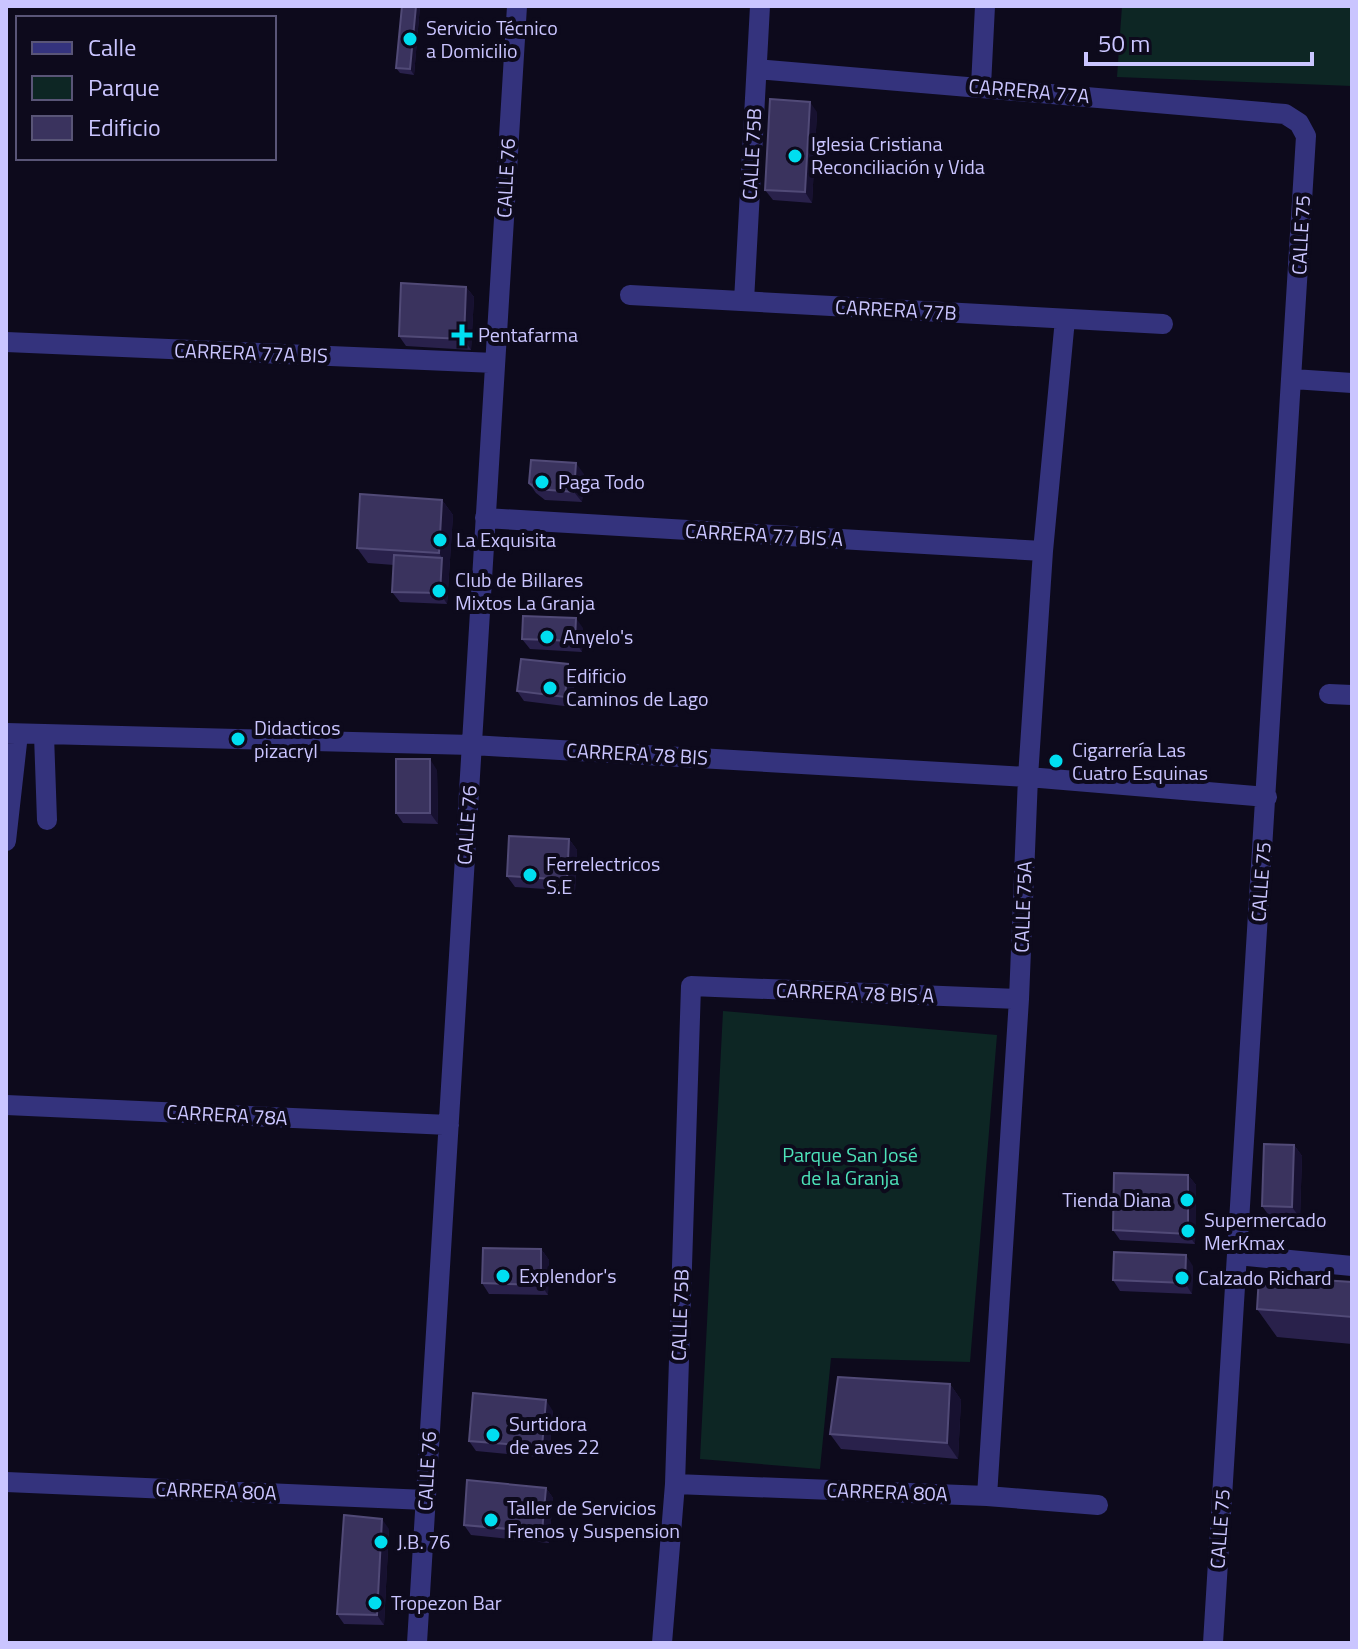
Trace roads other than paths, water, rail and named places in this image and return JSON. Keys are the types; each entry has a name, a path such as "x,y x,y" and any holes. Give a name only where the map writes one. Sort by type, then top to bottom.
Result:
{"street":[{"name":"CALLE 76","path":"417,1643 517,6"},
{"name":"CALLE 75B","path":"744,301 760,6"},
{"path":"981,86 985,6"},
{"name":"CARRERA 77A","path":"757,69 1285,114 1299,123"},
{"name":"CALLE 75","path":"1213,1643 1293,379 1306,136 1299,123"},
{"name":"CARRERA 77B","path":"630,295 1163,324"},
{"name":"CALLE 75A","path":"987,1496 1019,999 1028,777 1043,551 1065,319"},
{"name":"CARRERA 77A BIS","path":"6,342 495,363"},
{"path":"1293,379 1352,383"},
{"name":"CARRERA 77 BIS A","path":"485,518 1043,551"},
{"path":"1329,694 1352,695"},
{"path":"6,841 12,734"},
{"name":"CARRERA 78 BIS","path":"12,734 472,745 1028,777 1267,797"},
{"path":"44,735 47,820"},
{"name":"CALLE 75B","path":"662,1643 675,1484 691,986"},
{"name":"CARRERA 78 BIS A","path":"691,986 1019,999"},
{"name":"CARRERA 78A","path":"6,1105 449,1125"},
{"path":"1237,1255 1352,1266"},
{"name":"CARRERA 80A","path":"6,1482 426,1500"},
{"name":"CARRERA 80A","path":"675,1484 987,1496 1098,1505"}],"place":[{"name":"Servicio Técnico a Domicilio","path":"410,39"},
{"name":"Iglesia Cristiana Reconciliación y Vida","path":"795,156"},
{"name":"Pentafarma","path":"462,335"},
{"name":"Paga Todo","path":"542,482"},
{"name":"La Exquisita","path":"440,540"},
{"name":"Club de Billares Mixtos La Granja","path":"439,591"},
{"name":"Anyelo's","path":"547,637"},
{"name":"Edificio Caminos de Lago","path":"550,688"},
{"name":"Didacticos pizacryl","path":"238,739"},
{"name":"Cigarrería Las Cuatro Esquinas","path":"1056,761"},
{"name":"Ferrelectricos S.E","path":"530,875"},
{"name":"Tienda Diana","path":"1187,1200"},
{"name":"Supermercado MerKmax","path":"1188,1231"},
{"name":"Explendor's","path":"503,1276"},
{"name":"Calzado Richard","path":"1182,1278"},
{"name":"Surtidora de aves 22","path":"493,1435"},
{"name":"Taller de Servicios Frenos y Suspension","path":"491,1520"},
{"name":"J.B. 76","path":"381,1542"},
{"name":"Tropezon Bar","path":"375,1603"}],"park label":[{"name":"Parque San José de la Granja","path":"850,1166"}]}
